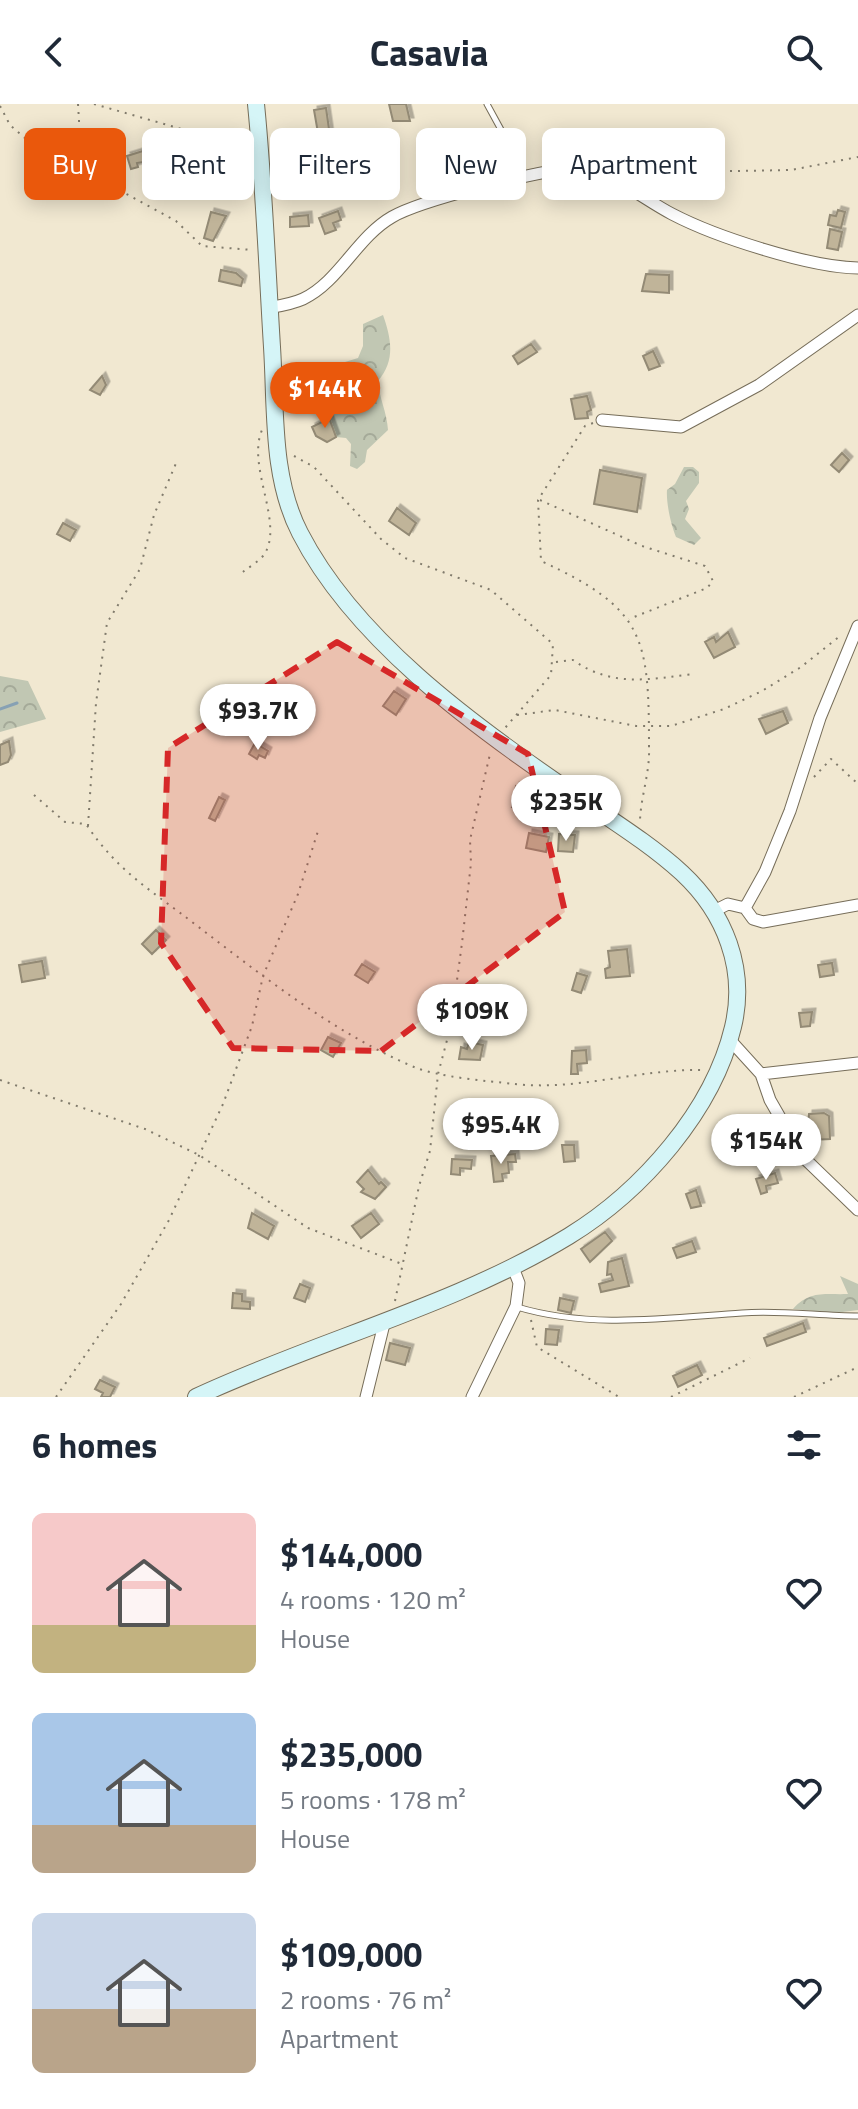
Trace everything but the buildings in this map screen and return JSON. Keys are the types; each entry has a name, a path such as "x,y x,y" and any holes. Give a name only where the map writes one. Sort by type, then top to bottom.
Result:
{"main road":[{"path":"196,1397 223,1391 512,1265 571,1234 641,1178 704,1101 730,1040 737,1010 735,966 727,931 682,872 495,740 393,652 328,578 290,512 275,421 256,104"}],"street":[{"path":"268,308 304,298 322,287 391,217 446,200"},
{"path":"651,200 699,226 758,246 858,268"},
{"path":"602,420 681,427 759,385 858,315"},
{"path":"745,908 765,872 790,811 853,628"},
{"path":"714,911 728,904 745,908 753,919 763,922 858,905"},
{"path":"730,1040 761,1074 770,1100 802,1156 858,1210"},
{"path":"761,1074 858,1063"},
{"path":"472,1397 516,1306 519,1283 512,1265"},
{"path":"366,1397 385,1320"}],"lane":[{"path":"487,104 500,128"},
{"path":"516,1306 531,1311 625,1320 671,1320 746,1312 858,1316"}],"path":[{"path":"78,104 79,128"},
{"path":"94,104 199,134 258,128"},
{"path":"0,106 10,125 24,137"},
{"path":"725,172 791,170 858,157"},
{"path":"126,194 176,221 206,248 266,251"},
{"path":"602,420 585,426 538,500 541,561 585,582 613,602 628,619 644,649 650,748 640,841"},
{"path":"243,572 262,557 270,542 257,453 264,425 275,421"},
{"path":"306,460 381,539 405,558 491,590 553,644 555,662 551,675 515,716 563,711 647,727 671,726 749,697 801,667 853,628"},
{"path":"88,828 105,633 140,569 154,515 177,461"},
{"path":"538,500 642,546 705,566 711,572 713,581 707,588 628,619"},
{"path":"555,662 573,660 608,678 645,680 694,674"},
{"path":"385,1320 395,1300 419,1186 430,1151 438,1074 451,1025 474,816 495,740"},
{"path":"812,779 831,759 858,784"},
{"path":"34,795 65,822 86,824 107,856 141,886 263,976 367,1042 414,1067 438,1074 545,1084 678,1070 719,1070"},
{"path":"56,1397 121,1304 169,1220 223,1104 252,1026 263,976 298,894 318,831"},
{"path":"0,1080 145,1129 199,1155 308,1228 404,1265"},
{"path":"531,1311 537,1347 619,1397"},
{"path":"671,1397 750,1358"},
{"path":"794,1397 858,1367"}],"highlighted area":[{"path":"337,642 528,754 565,912 381,1051 233,1048 161,943 168,748"}],"green space":[{"path":"383,315 390,357 378,381 388,430 367,450 365,462 357,469 350,466 351,444 346,438 336,437 333,429 328,412 328,385 332,366 358,358 363,346 363,324"},
{"path":"684,467 693,467 699,472 699,483 686,501 689,509 685,519 701,538 694,545 676,537 667,501 667,490 675,484"},
{"path":"0,676 28,681 46,719 0,732"},
{"path":"840,1276 858,1284 858,1310 835,1313 793,1309 812,1296 848,1294"}],"waterway":[{"path":"0,709 17,703"}]}
